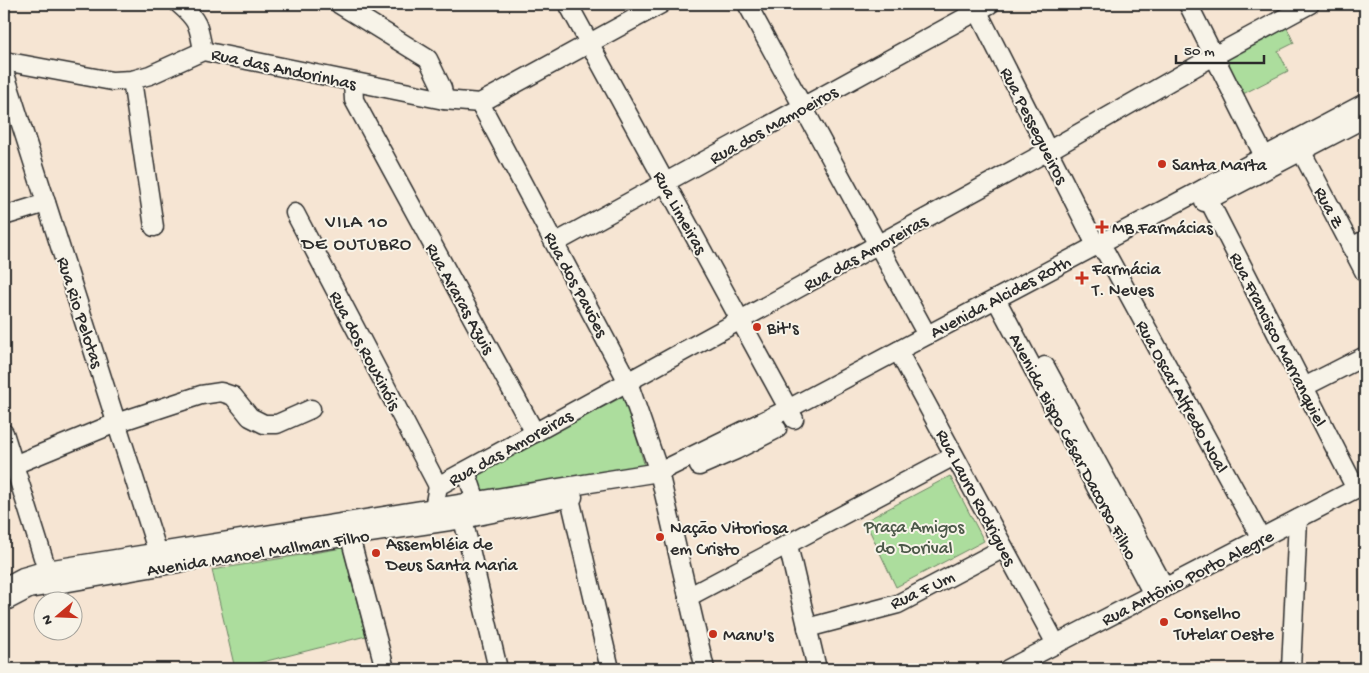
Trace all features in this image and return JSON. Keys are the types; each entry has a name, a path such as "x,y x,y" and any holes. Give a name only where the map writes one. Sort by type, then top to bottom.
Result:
{"street":[{"path":"179,4 193,16 200,31 203,51"},
{"path":"339,4 428,59 442,88 444,100"},
{"name":"Rua Limeiras","path":"568,4 791,415"},
{"path":"480,103 661,4"},
{"path":"748,4 927,335"},
{"path":"1188,4 1267,162"},
{"name":"Rua das Amoreiras","path":"436,515 438,486 1048,151 1214,56 1310,4"},
{"name":"Rua dos Mamoeiros","path":"555,243 803,107 980,6"},
{"name":"Rua Pessegueiros","path":"980,6 1048,151 1101,249"},
{"name":"Rua das Andorinhas","path":"4,61 112,81 132,80 150,75 203,51 444,100 480,103"},
{"name":"Rua Rio Pelotas","path":"4,71 158,553"},
{"path":"132,80 154,227"},
{"name":"Rua Araras Azuis","path":"352,82 354,100 535,433"},
{"name":"Rua dos Pavões","path":"480,103 628,382 660,477 705,669"},
{"name":"Avenida Alcides Roth","path":"1299,146 1365,103"},
{"name":"Avenida Alcides Roth","path":"660,477 736,450 791,415 1205,194 1299,146 1365,118"},
{"name":"Rua Z","path":"1299,146 1358,243 1365,274"},
{"name":"Rua Francisco Marranquiel","path":"1205,194 1304,387 1361,487"},
{"path":"4,216 46,203"},
{"name":"Rua dos Rouxinóis","path":"295,214 438,486"},
{"name":"Rua Oscar Alfredo Noal","path":"1101,249 1261,538"},
{"name":"Avenida Alcides Roth","path":"900,356 927,335 1003,301"},
{"name":"Avenida Bispo César Dacorso Filho","path":"1003,301 1159,591"},
{"name":"Rua Lauro Rodrigues","path":"900,356 1056,644"},
{"path":"1304,387 1365,356"},
{"path":"9,466 116,423 201,396 221,392 233,396 250,417 264,424 277,424 312,408"},
{"path":"4,433 9,466 47,570"},
{"path":"688,597 954,456"},
{"path":"466,471 476,501"},
{"name":"Avenida Manoel Mallman Filho","path":"4,587 22,577 47,570 436,515 463,518 570,498 660,477"},
{"name":"Avenida Manoel Mallman Filho","path":"4,602 29,589 230,554 350,537 436,515 476,501 660,477"},
{"name":"Rua Antônio Porto Alegre","path":"1008,669 1031,664 1056,644 1361,487"},
{"path":"570,498 610,669"},
{"path":"463,518 498,669"},
{"path":"1291,669 1298,519"},
{"path":"350,537 385,669"},
{"path":"788,545 817,669"},
{"name":"Rua F Um","path":"807,628 898,604 1004,548"}],"green space":[{"path":"1287,28 1294,43 1278,51 1288,71 1241,95 1223,61"},
{"path":"624,396 645,467 484,492 478,484 478,474"},
{"name":"Praça Amigos do Dorival","path":"950,476 984,541 896,587 865,521"},
{"path":"343,548 366,636 235,669 212,570"}],"place":[{"name":"Santa Marta","path":"1162,164"},
{"name":"MB Farmácias","path":"1102,227"},
{"name":"Farmácia T. Neves","path":"1082,278"},
{"name":"Bit's","path":"757,327"},
{"name":"Nação Vitoriosa em Cristo","path":"660,537"},
{"name":"Assembléia de Deus Santa Maria","path":"376,553"},
{"name":"Conselho Tutelar Oeste","path":"1164,622"},
{"name":"Manu's","path":"713,634"}],"district":[{"name":"VILA 10 DE OUTUBRO","path":"357,231"}]}
